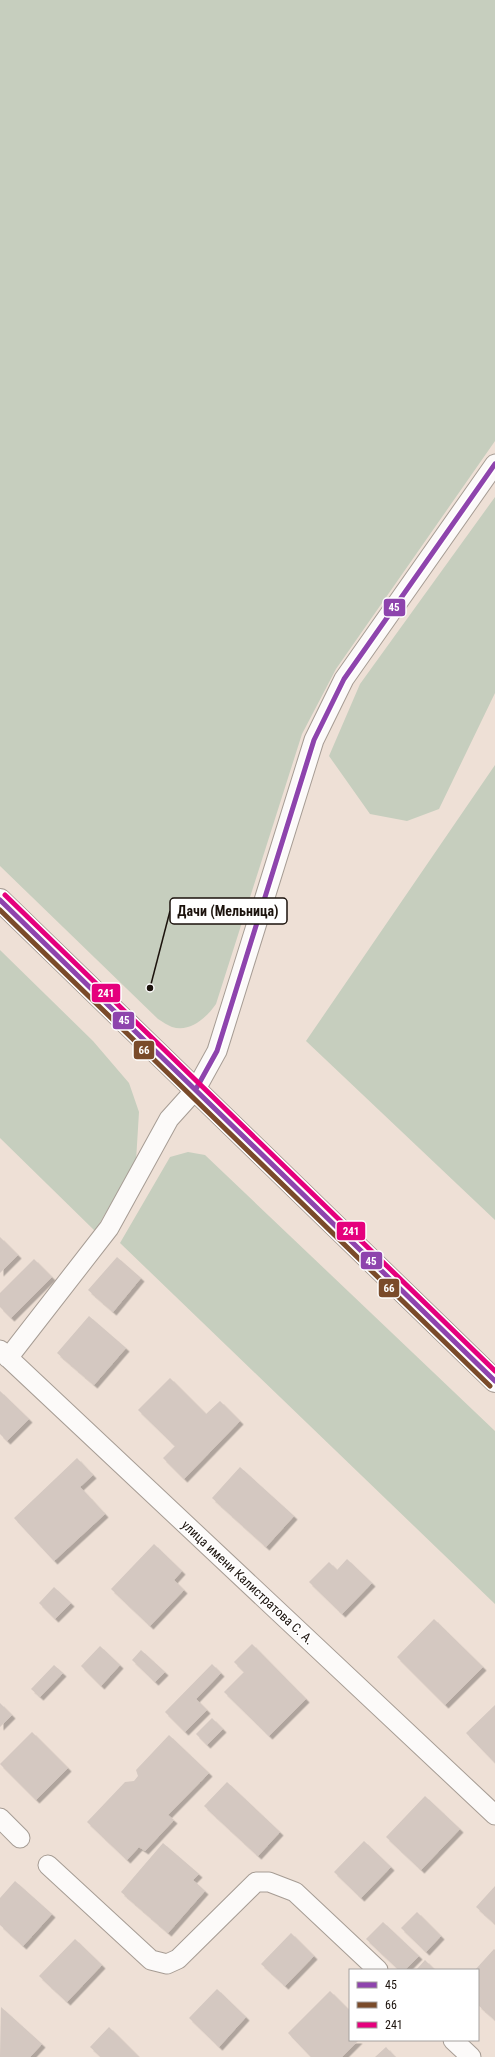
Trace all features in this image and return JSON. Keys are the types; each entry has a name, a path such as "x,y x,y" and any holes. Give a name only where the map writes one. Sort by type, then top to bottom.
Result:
{"main road":[{"path":"0,900 495,1381"}],"street":[{"path":"4,1354 109,1228 169,1120 196,1089 219,1044 314,740 344,679 495,464"},
{"name":"улица имени Калистратова С. А.","path":"4,1354 495,1815"},
{"path":"0,1818 20,1838"},
{"path":"48,1865 151,1960 167,1964 178,1959 256,1882 269,1882 295,1892 377,1969"},
{"path":"454,2041 471,2057"}],"green space":[{"path":"0,0 495,0 495,441 336,669 302,734 216,1004 203,1019 185,1028 172,1027 158,1019 0,866"},
{"path":"495,497 495,693 439,809 407,821 370,814 329,756 360,684"},
{"path":"495,765 495,1220 306,1041"},
{"path":"0,950 93,1041 129,1083 139,1112 136,1161 95,1231 0,1138"},
{"path":"188,1152 205,1155 495,1431 495,1604 120,1243 170,1157"}],"building":[{"path":"0,1237 18,1255 0,1273"},
{"path":"117,1257 141,1278 113,1312 88,1290"},
{"path":"34,1259 52,1277 11,1318 0,1307 0,1293"},
{"path":"89,1316 126,1348 94,1385 57,1353"},
{"path":"170,1378 206,1414 220,1401 240,1421 184,1479 163,1458 175,1446 138,1410"},
{"path":"0,1391 29,1419 7,1441 0,1434"},
{"path":"77,1458 93,1475 80,1487 105,1514 54,1561 14,1518"},
{"path":"240,1467 294,1516 266,1547 212,1498"},
{"path":"154,1544 182,1571 174,1580 184,1590 150,1626 111,1589"},
{"path":"347,1559 372,1583 342,1614 309,1582 329,1562 337,1570"},
{"path":"54,1587 71,1603 55,1619 39,1603"},
{"path":"434,1619 483,1667 445,1705 397,1657"},
{"path":"252,1644 306,1699 269,1736 224,1692 244,1672 234,1662"},
{"path":"100,1646 120,1665 101,1686 81,1666"},
{"path":"141,1650 165,1672 155,1682 132,1660"},
{"path":"212,1664 221,1673 196,1699 207,1710 185,1732 165,1712"},
{"path":"54,1665 63,1673 40,1697 31,1689"},
{"path":"0,1703 12,1715 0,1727"},
{"path":"495,1705 495,1763 466,1733"},
{"path":"212,1718 223,1729 207,1745 196,1734"},
{"path":"32,1732 68,1768 36,1800 0,1764"},
{"path":"169,1735 209,1773 168,1815 174,1820 145,1851 139,1847 127,1860 87,1822 125,1782 134,1781 138,1776 136,1770"},
{"path":"227,1782 280,1832 258,1856 204,1806"},
{"path":"425,1796 460,1829 421,1870 386,1837"},
{"path":"364,1841 391,1867 361,1898 334,1872"},
{"path":"163,1843 199,1874 193,1880 205,1891 168,1933 121,1892"},
{"path":"15,1881 52,1914 23,1946 0,1925 0,1898"},
{"path":"495,1886 495,1924 476,1907"},
{"path":"417,1912 441,1936 426,1952 401,1928"},
{"path":"383,1922 419,1956 406,1969 398,1969 366,1939"},
{"path":"291,1933 314,1956 285,1986 261,1964"},
{"path":"75,1939 102,1965 67,2002 39,1976"},
{"path":"494,1949 495,2020 479,2006 479,1969 476,1969"},
{"path":"425,1960 434,1969 417,1969"},
{"path":"217,1989 246,2017 219,2047 189,2018"},
{"path":"330,1991 349,2010 349,2041 358,2041 342,2057 311,2057 288,2033"},
{"path":"1,2007 42,2044 30,2057 0,2057"},
{"path":"109,2027 139,2057 101,2057 90,2047"},
{"path":"386,2047 395,2057 375,2057"}],"transit line":[{"name":"45","path":"196,1089 217,1051 314,740 344,679 495,464"},
{"name":"241","path":"5,895 495,1371"},
{"name":"45","path":"0,900 495,1381"},
{"name":"66","path":"0,910 490,1386"}],"place":[{"name":"Дачи (Мельница)","path":"150,988"}]}
